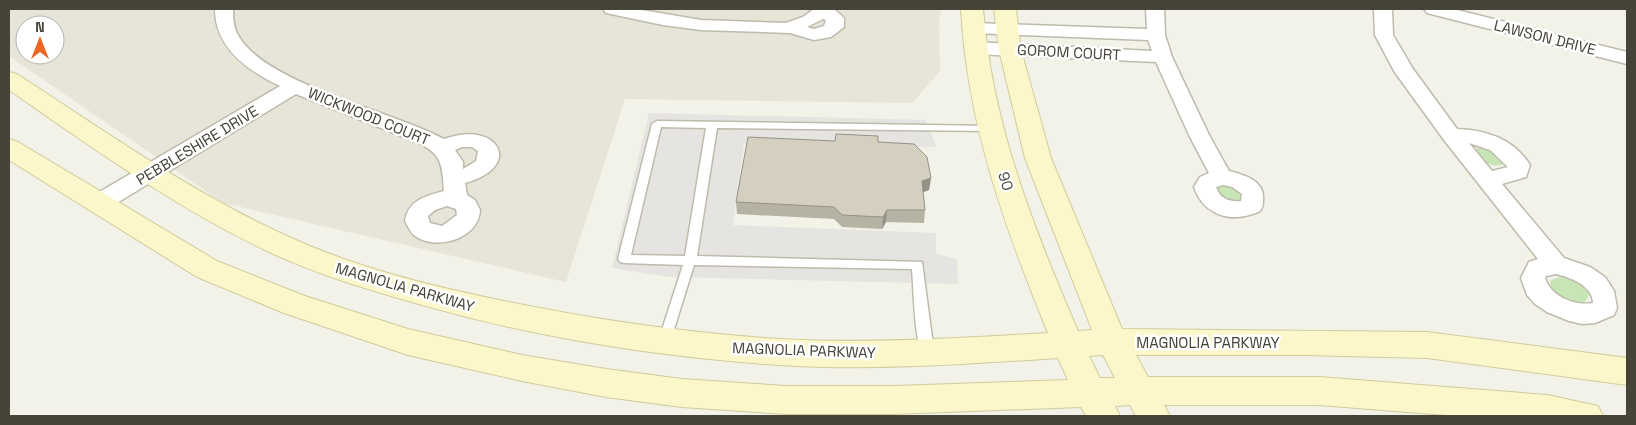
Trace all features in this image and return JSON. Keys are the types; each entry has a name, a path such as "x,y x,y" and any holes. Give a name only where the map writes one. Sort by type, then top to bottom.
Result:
{"main road":[{"name":"90","path":"973,28 990,128 1022,235 1068,346 1096,405"},
{"path":"1007,29 1038,158 1112,342 1147,404"},
{"name":"MAGNOLIA PARKWAY","path":"9,79 150,174 221,215 280,245 353,274 470,306 551,323 664,342 782,352 928,353 1112,342 1257,341 1427,345 1627,372"},
{"path":"9,148 206,269 295,305 408,342 522,368 682,393 785,400 894,400 1096,405 1147,404 1319,391 1547,409 1586,416"}],"street":[{"name":"WICKWOOD COURT","path":"224,9 224,24 230,39 240,52 254,63 295,86 442,147 452,162 454,188 466,177 482,168 491,157 490,150 485,143 470,140 453,142 442,147"},
{"path":"612,9 702,25 746,28 787,28 813,17"},
{"path":"1154,9 1156,36 1163,57 1199,135 1222,177"},
{"path":"1383,9 1384,35 1392,52 1451,136 1556,265"},
{"name":"LAWSON DRIVE","path":"1433,9 1627,58"},
{"name":"GOROM COURT","path":"973,28 1156,36"},
{"name":"GOROM COURT","path":"1007,29 1163,57"},
{"name":"PEBBLESHIRE DRIVE","path":"100,203 295,86"},
{"path":"1451,136 1478,138 1501,146 1519,165 1518,172 1488,180"}],"lane":[{"path":"928,353 924,332 918,264 624,258 657,124 990,128"},
{"path":"664,342 690,260 712,125"}],"shaded area":[{"path":"9,9 942,9 939,21 940,71 912,103 625,99 566,282 223,203 22,65 65,65 65,15 15,15 15,60 9,56"},
{"path":"649,113 926,120 936,147 744,144 733,225 936,233 936,254 957,259 958,284 669,277 612,268"}],"green space":[{"path":"1478,147 1487,147 1506,163 1492,165 1488,163 1474,151"},
{"path":"1220,183 1244,190 1241,202 1222,200 1215,187"},
{"path":"1559,277 1580,284 1589,295 1585,302 1569,301 1559,296 1550,283 1551,280"}],"building":[{"path":"836,134 878,136 878,142 914,144 927,157 931,178 922,181 925,210 887,210 883,217 842,215 834,207 736,202 748,137 835,141"}]}
